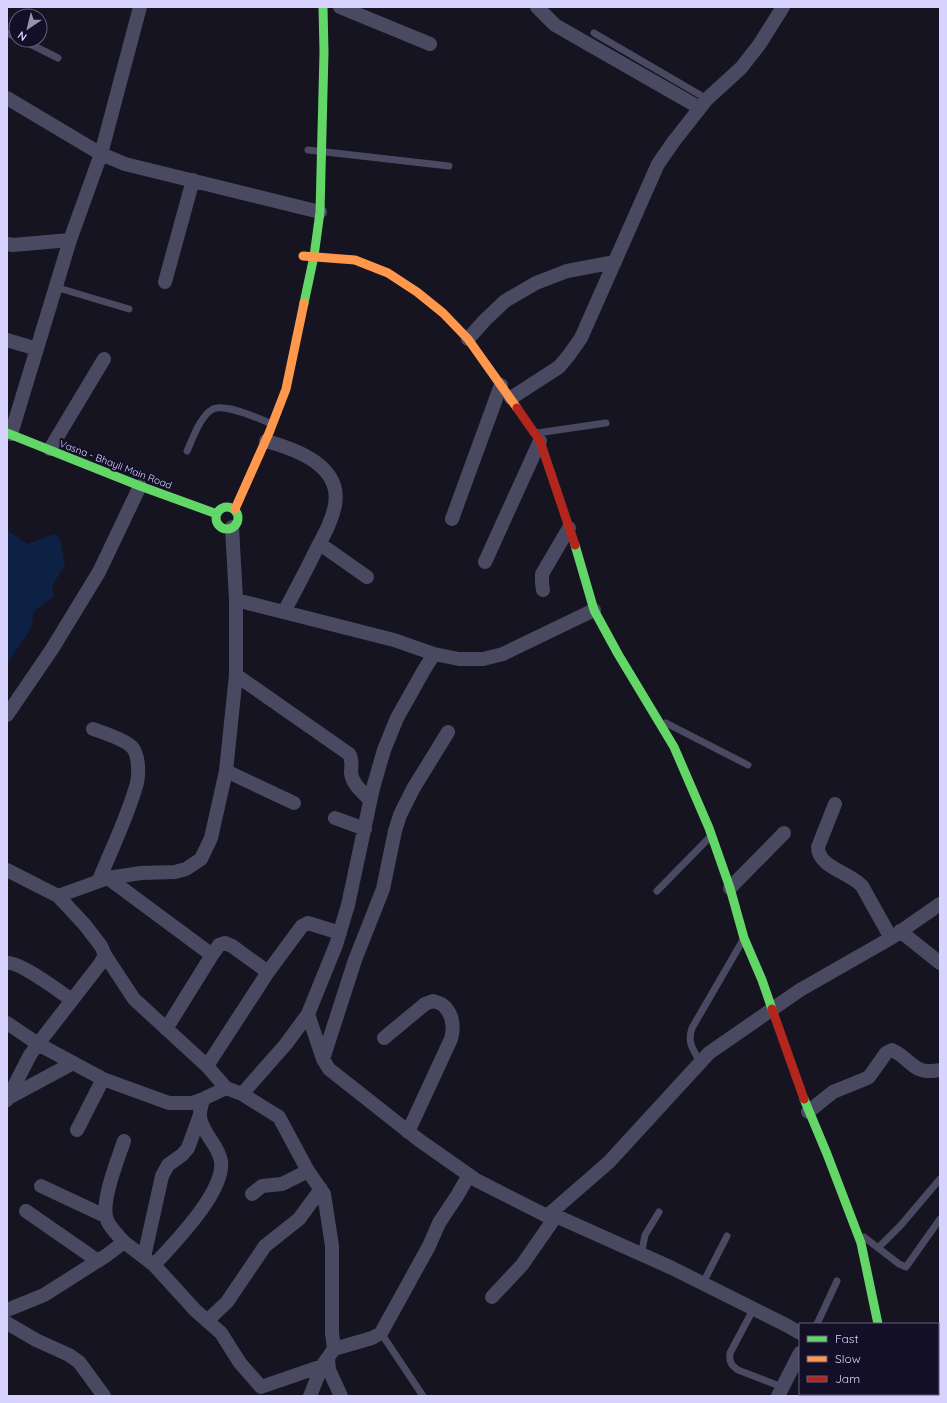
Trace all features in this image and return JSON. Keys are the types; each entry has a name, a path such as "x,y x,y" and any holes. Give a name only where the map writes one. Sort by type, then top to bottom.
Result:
{"street":[{"path":"9,434 37,349 70,240 101,154 140,7"},
{"path":"235,509 268,437 286,389 314,256 311,210 322,152 324,52 323,7"},
{"path":"340,7 430,44"},
{"path":"536,7 555,25 704,104"},
{"path":"510,398 559,367 581,338 658,164 674,141 704,104 740,68 758,45 783,7"},
{"path":"7,98 101,154 125,164 311,210"},
{"path":"165,282 194,180"},
{"path":"7,244 13,245 70,240"},
{"path":"301,267 304,252 314,256 355,260 388,273 418,292 443,313 468,339 502,385 537,437 580,559 594,610 618,654 674,747 712,835 730,888 744,938 762,980 808,1112 827,1154 861,1243 878,1323"},
{"path":"468,339 505,301 536,283 567,271 615,262"},
{"path":"7,340 37,349"},
{"path":"50,450 104,359"},
{"path":"452,519 502,385"},
{"path":"268,437 273,395"},
{"name":"Vasna - Bhayli Main Road","path":"9,434 140,486 217,514"},
{"path":"268,437 307,456 325,470 334,486 335,504 329,525 284,612"},
{"path":"485,562 537,437"},
{"path":"7,715 52,649 99,572 140,486"},
{"path":"225,507 232,507 235,509 238,516 237,523 232,527 222,527 217,521 217,514 225,507"},
{"path":"58,896 103,879 140,874 175,872 186,869 201,859 211,838 226,771 236,675 236,600 232,527"},
{"path":"543,590 542,574 569,528"},
{"path":"320,544 367,577"},
{"path":"236,600 394,640 434,654 459,659 483,659 503,654 523,646 594,610"},
{"path":"242,1094 286,1044 308,1014 340,933 348,905 370,800 384,750 397,718 434,654"},
{"path":"236,675 349,754 351,757 351,775 354,782 370,800"},
{"path":"93,729 128,744 133,748 138,766 137,781 103,879"},
{"path":"323,1059 355,960 383,889 395,831 400,815 412,789 448,732"},
{"path":"226,771 294,803"},
{"path":"836,804 818,848 818,854 821,859 827,864 856,879 895,935 940,963"},
{"path":"335,818 365,829"},
{"path":"730,888 784,833"},
{"path":"7,870 58,896 85,925 101,946 105,955 134,999 207,1066 226,1088 242,1094 279,1117 308,1171 324,1194 332,1246 332,1333 328,1358 329,1370 341,1396"},
{"path":"103,879 212,955"},
{"path":"492,1297 522,1265 552,1216 609,1162 708,1053 800,990 895,935 940,904"},
{"path":"207,1066 268,972 302,926 308,923 340,933"},
{"path":"166,1029 219,945 225,943 232,946 268,972"},
{"path":"8,1099 30,1055 100,964 105,955"},
{"path":"7,963 11,962 22,967 72,1000"},
{"path":"384,1038 425,1004 433,1001 445,1006 452,1019 454,1030 451,1039 413,1136"},
{"path":"308,1014 323,1059 329,1069 413,1136 476,1180 552,1216 672,1268 786,1324 799,1332"},
{"path":"7,1023 38,1044 103,1079 169,1104 192,1103 226,1088"},
{"path":"808,1112 833,1092 869,1077 886,1053 892,1050 915,1067 927,1071 940,1070"},
{"path":"8,1099 73,1063"},
{"path":"77,1130 103,1079"},
{"path":"149,1261 162,1176 168,1165 174,1159 182,1155 188,1148 200,1116 203,1099"},
{"path":"149,1261 195,1219 209,1198 219,1176 221,1161 216,1146 201,1124 200,1116"},
{"path":"124,1141 107,1195 105,1216 107,1222 124,1242 149,1261 195,1310 221,1333 242,1366 261,1387 328,1358 356,1343 376,1336 428,1246 439,1223 469,1175"},
{"path":"252,1194 262,1186 282,1184 308,1171"},
{"path":"41,1186 105,1216"},
{"path":"207,1321 227,1302 265,1246 299,1219 321,1189"},
{"path":"26,1211 98,1261"},
{"path":"7,1310 44,1295 98,1261 124,1242"},
{"path":"7,1323 36,1340 69,1355 78,1362 104,1396"},
{"path":"780,1392 799,1354"},
{"path":"310,1396 328,1358"}],"lane":[{"path":"594,33 704,104"},
{"path":"38,48 58,58"},
{"path":"308,150 449,166"},
{"path":"56,287 129,309"},
{"path":"187,451 200,424 205,416 213,409 220,407 241,412 270,423"},
{"path":"537,437 606,423"},
{"path":"658,719 748,765"},
{"path":"657,891 712,835"},
{"path":"700,1062 691,1044 691,1032 744,938"},
{"path":"878,1248 901,1225 940,1179"},
{"path":"642,1255 645,1235 659,1212"},
{"path":"857,1232 899,1264 906,1266 940,1219"},
{"path":"703,1283 727,1236"},
{"path":"817,1323 837,1281"},
{"path":"754,1308 730,1353 729,1360 732,1366 738,1370 780,1392"},
{"path":"376,1336 423,1396"}],"water":[{"path":"7,530 28,544 54,534 60,539 65,566 52,585 54,596 34,611 31,629 7,663"}],"traffic: fast":[{"path":"304,303 314,256 320,212 324,52 323,7"},
{"path":"7,433 140,486 217,514"},
{"path":"227,507 235,510 238,518 235,526 227,529 219,526 216,518 219,510 227,507"},
{"path":"575,545 594,610 618,654 674,747 709,828 730,888 744,938 762,980 772,1009"},
{"path":"804,1099 861,1243 878,1323"}],"traffic: slow":[{"path":"303,256 355,260 388,273 417,292 443,313 468,339 517,408"},
{"path":"235,509 269,433 286,389 304,303"}],"traffic: jam":[{"path":"517,408 540,441 575,545"},
{"path":"772,1009 804,1099"}]}
